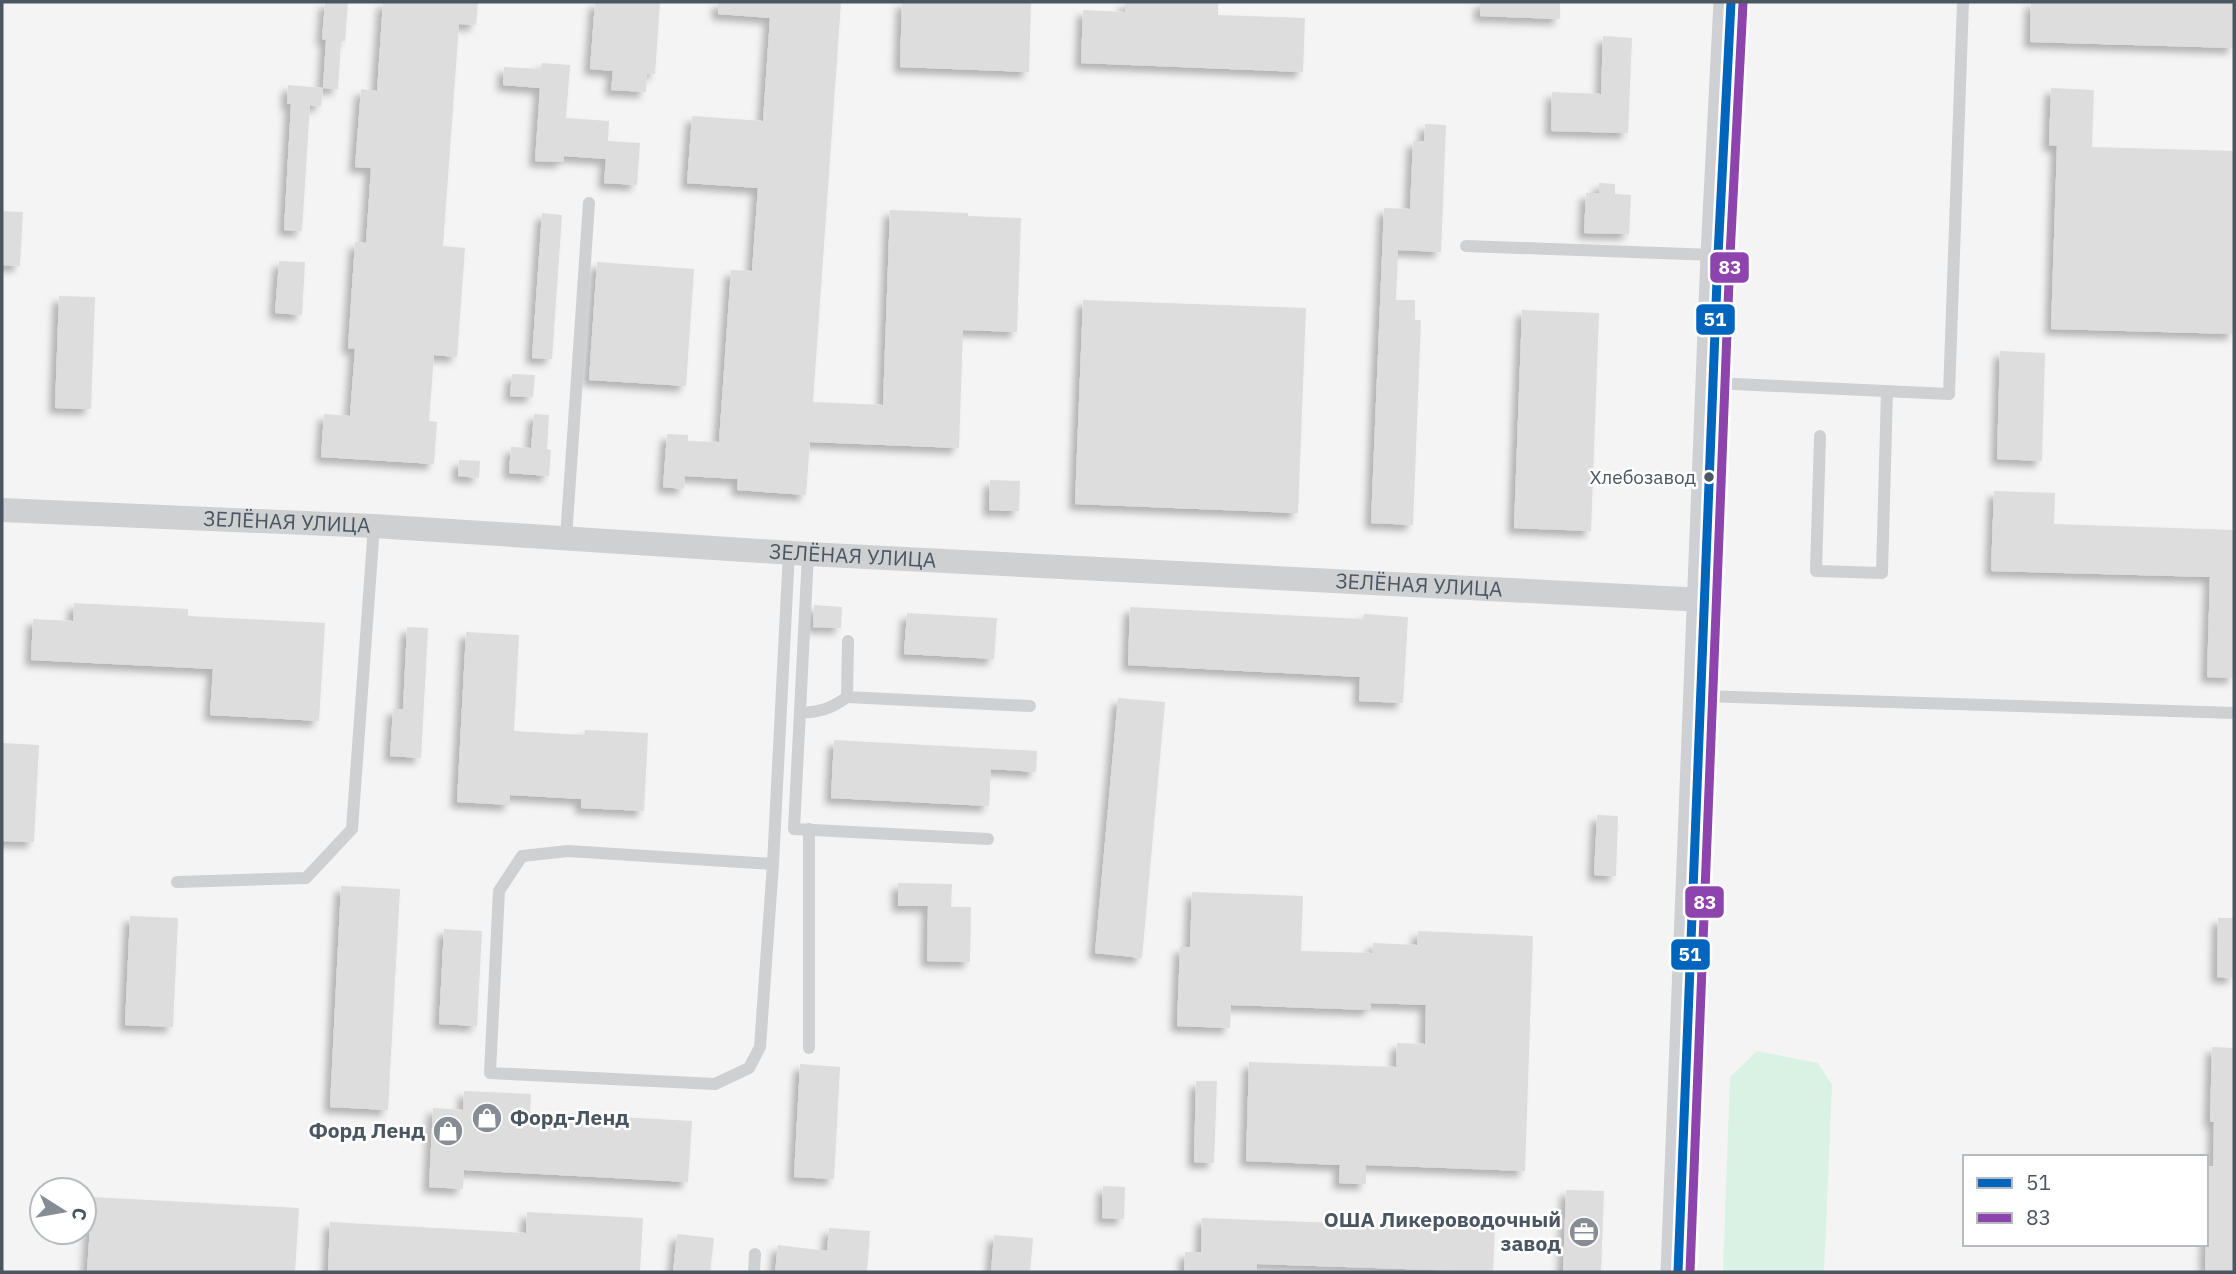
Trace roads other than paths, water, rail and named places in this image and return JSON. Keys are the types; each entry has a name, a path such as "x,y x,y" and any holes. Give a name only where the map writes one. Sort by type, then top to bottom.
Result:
{"main road":[{"path":"1678,1272 1718,255 1731,2"}],"street":[{"name":"ЗЕЛЁНАЯ УЛИЦА","path":"2,510 374,526 798,553 1704,600"}],"lane":[{"path":"1713,383 1949,394 1963,2"},
{"path":"566,538 589,203"},
{"path":"1466,246 1718,255"},
{"path":"1820,436 1816,571 1882,573 1887,391"},
{"path":"177,882 306,878 352,829 374,526"},
{"path":"798,553 800,713 794,829 988,839"},
{"path":"773,864 568,850 522,856 499,891 490,1073 715,1084 749,1068 760,1047 798,553"},
{"path":"847,697 848,642"},
{"path":"1700,696 2234,713"},
{"path":"800,713 819,712 835,706 847,697 1030,706"},
{"path":"809,829 809,1048"},
{"path":"754,1272 755,1254"}],"place":[{"name":"Хлебозавод","path":"1709,477"},
{"name":"Форд-Ленд","path":"487,1118"},
{"name":"Форд Ленд","path":"448,1131"},
{"name":"ОША Ликероводочный завод","path":"1584,1232"}]}
